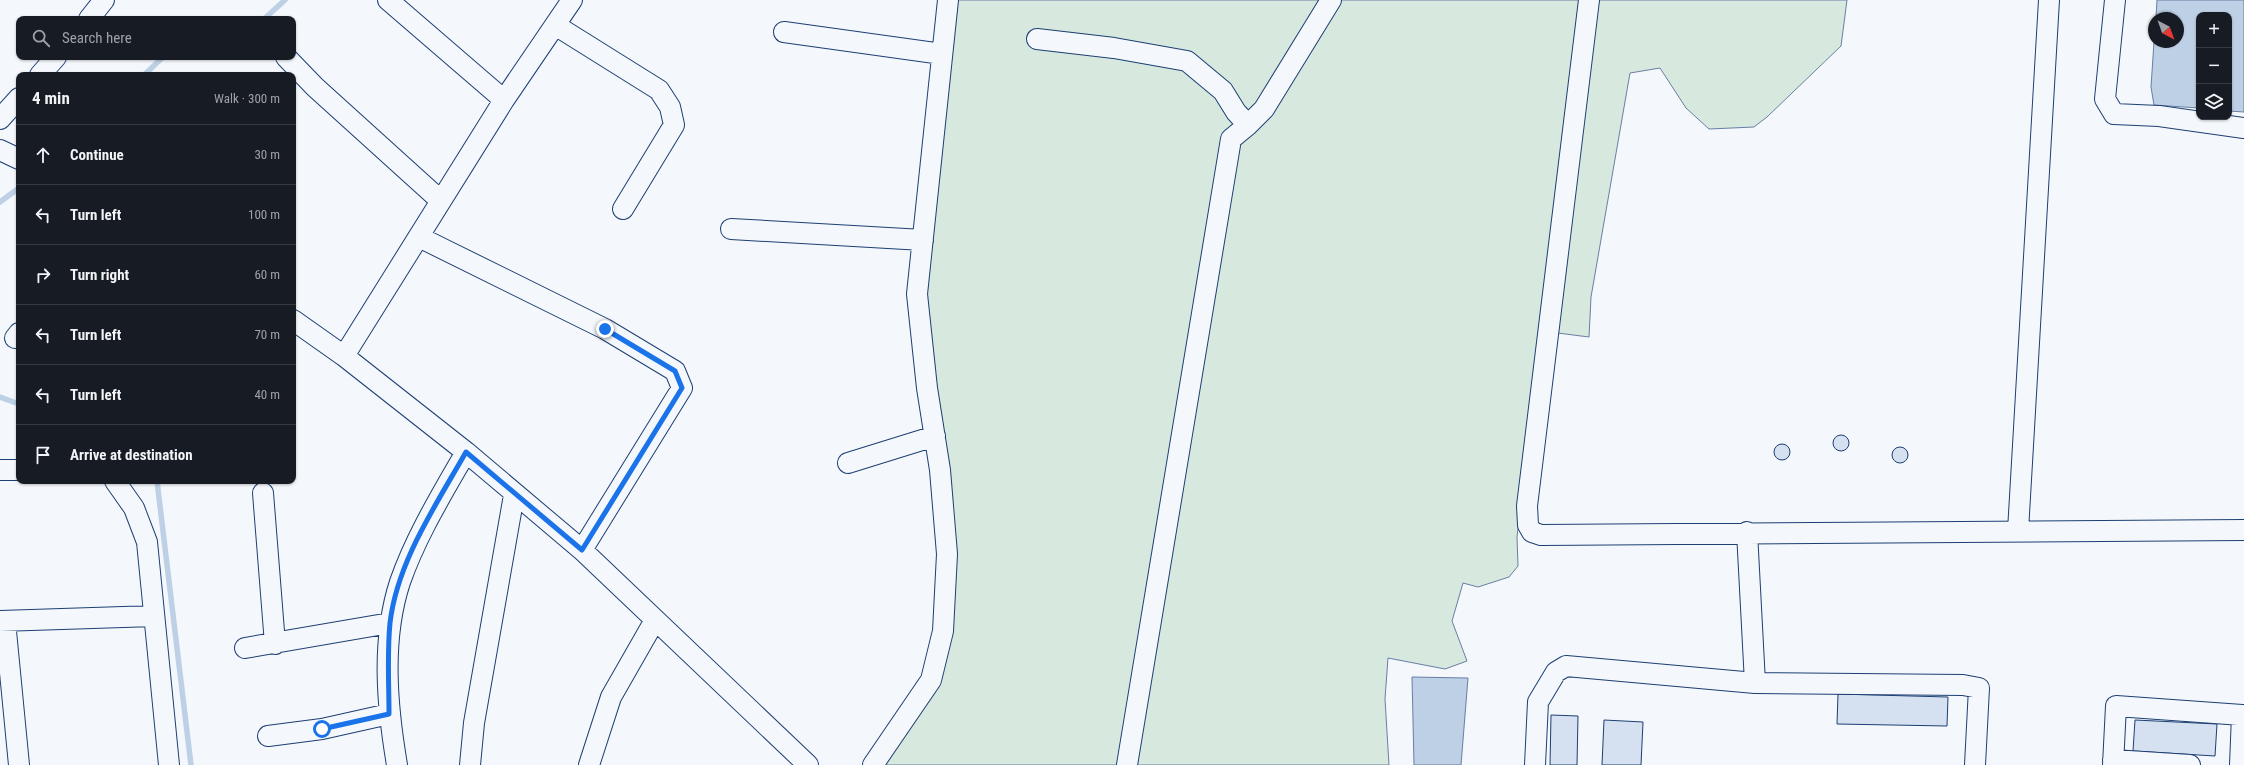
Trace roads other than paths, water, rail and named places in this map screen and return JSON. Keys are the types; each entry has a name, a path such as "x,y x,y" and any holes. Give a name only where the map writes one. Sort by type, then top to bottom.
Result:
{"street":[{"path":"91,16 104,0"},
{"path":"388,0 504,100"},
{"path":"344,356 504,100 572,0"},
{"path":"873,765 930,680 943,630 947,554 940,470 927,388 917,294 948,0"},
{"path":"1127,765 1231,139 1264,109 1331,0"},
{"path":"1589,0 1527,506 1528,525 1532,532 1541,535 1747,532 2244,530"},
{"path":"2018,531 2049,0"},
{"path":"2115,0 2106,99 2114,114 2159,116 2244,128"},
{"path":"555,26 659,90 670,107 674,126 622,209"},
{"path":"784,32 942,54"},
{"path":"1037,39 1114,48 1187,61 1223,91 1236,112 1248,124"},
{"path":"43,72 53,60"},
{"path":"289,60 316,87 441,201"},
{"path":"0,119 16,101"},
{"path":"0,150 16,158"},
{"path":"731,229 923,240"},
{"path":"419,237 605,329 675,371 682,388 582,550"},
{"path":"296,322 344,356 466,452 514,495 582,550 808,765"},
{"path":"848,463 935,436"},
{"path":"397,765 389,714 390,623 400,583 408,560 430,515 466,452"},
{"path":"0,470 16,470"},
{"path":"117,484 134,508 147,542 169,765"},
{"path":"263,493 275,644"},
{"path":"470,765 474,723 514,495"},
{"path":"1747,532 1755,683"},
{"path":"19,765 2,621 154,616"},
{"path":"593,763 611,697 655,620"},
{"path":"244,648 275,644 390,623"},
{"path":"1535,765 1538,702 1556,672 1566,666 1755,683 1963,685 1979,688 1975,765"},
{"path":"2190,765 2113,762 2116,706 2243,715 2240,765"},
{"path":"268,736 322,729 389,714"}],"water":[{"path":"2157,0 2244,0 2244,112 2232,111 2232,12 2196,12 2196,108 2154,105 2151,87 2154,48 2184,48 2184,12 2156,12"},
{"path":"1412,677 1468,678 1461,765 1414,765"}],"waterway":[{"path":"267,16 285,0"},
{"path":"147,72 160,60"},
{"path":"0,202 16,190"},
{"path":"0,397 16,403"},
{"path":"157,484 191,765"}]}
